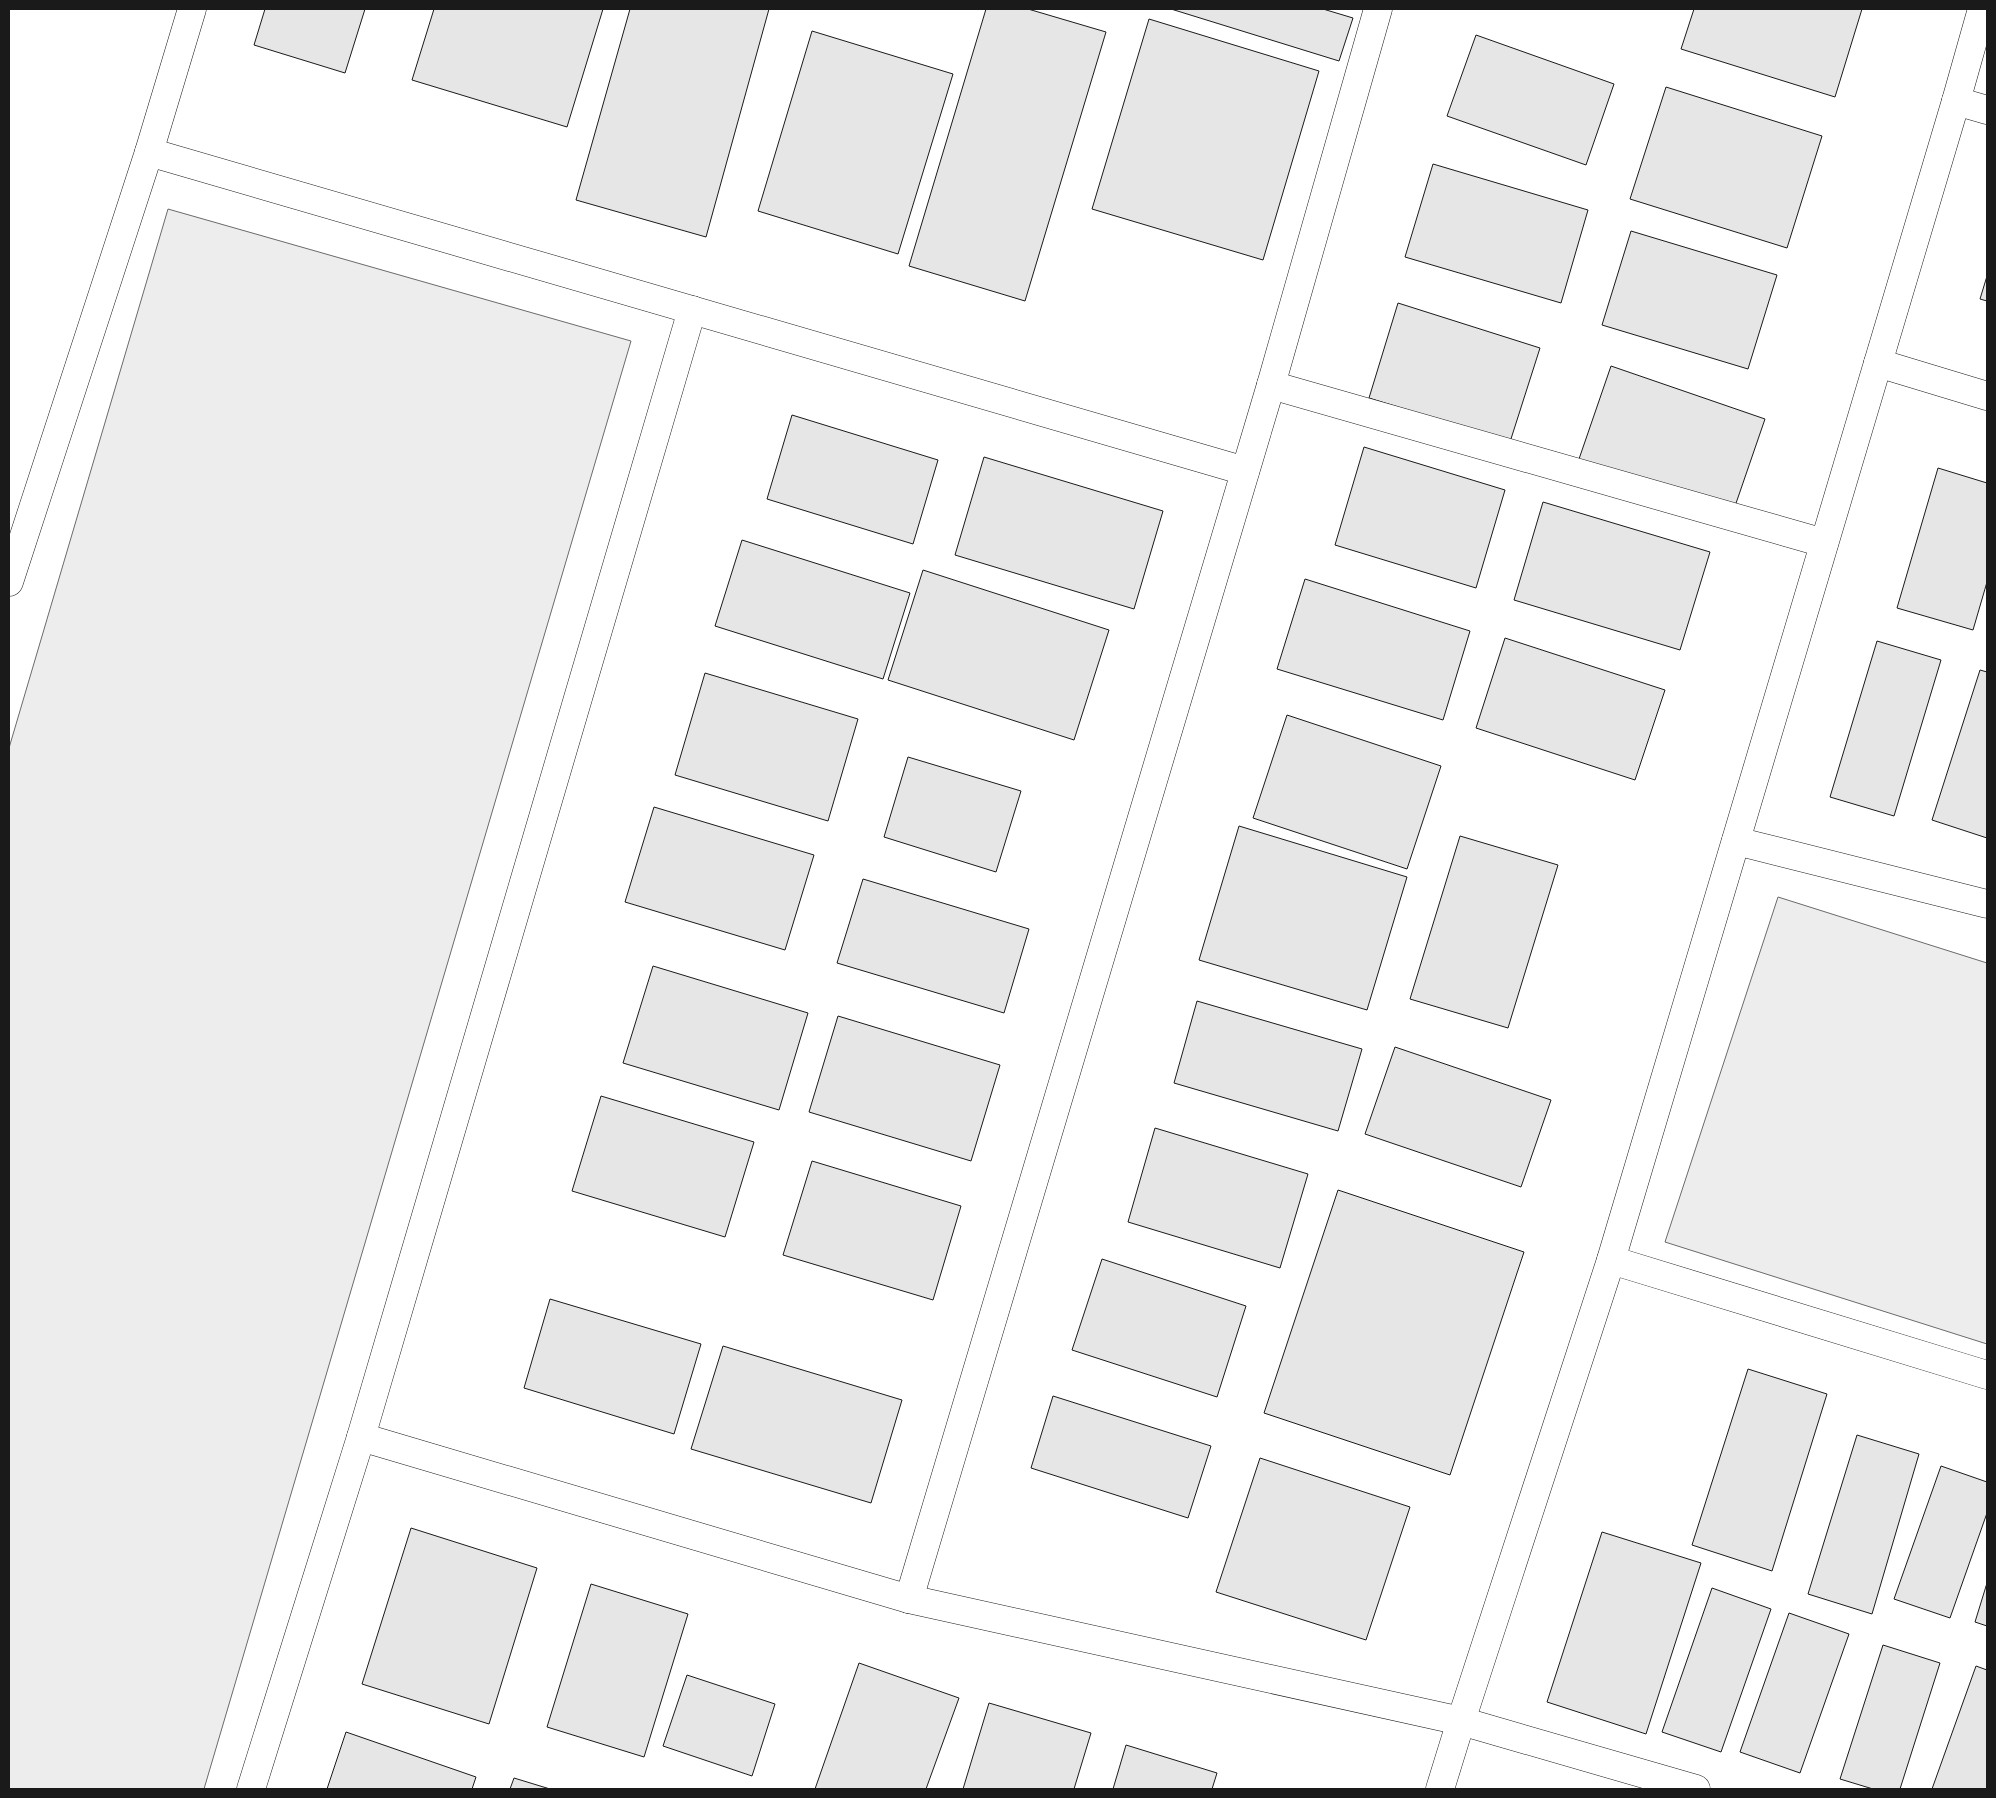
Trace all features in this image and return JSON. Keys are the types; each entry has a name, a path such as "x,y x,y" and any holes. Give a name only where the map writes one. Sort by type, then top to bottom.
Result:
{"lane":[{"path":"9,582 149,152 192,9"},
{"path":"909,1599 1271,385 1378,9"},
{"path":"1440,1789 1612,1260 1982,9"},
{"path":"1956,101 1987,110"},
{"path":"149,152 1245,471"},
{"path":"251,1789 361,1437 692,310"},
{"path":"1878,363 1987,396"},
{"path":"1271,385 1824,542"},
{"path":"1736,841 1987,904"},
{"path":"1612,1260 1987,1375"},
{"path":"361,1437 909,1599 1461,1721 1696,1789"}],"shaded area":[{"path":"168,209 631,341 204,1789 9,1789 9,748"},
{"path":"1778,897 1987,963 1987,1344 1665,1242"}],"building":[{"path":"265,9 365,9 345,73 254,45"},
{"path":"434,9 603,9 567,127 412,80"},
{"path":"630,9 769,9 706,237 576,200"},
{"path":"986,9 1028,9 1106,32 1025,301 909,266"},
{"path":"1171,9 1323,9 1353,18 1339,61"},
{"path":"1694,9 1862,9 1835,97 1681,49"},
{"path":"1149,19 1319,71 1263,260 1092,209"},
{"path":"812,31 953,74 898,254 758,211"},
{"path":"1476,35 1614,84 1586,165 1447,116"},
{"path":"1666,87 1822,136 1787,248 1630,199"},
{"path":"1433,164 1588,210 1561,303 1405,257"},
{"path":"1631,231 1777,275 1748,369 1602,325"},
{"path":"1987,276 1987,301 1980,299"},
{"path":"1398,303 1540,348 1510,442 1369,398"},
{"path":"1611,366 1765,419 1733,512 1579,459"},
{"path":"792,415 938,460 913,544 767,499"},
{"path":"1364,447 1505,490 1476,588 1335,545"},
{"path":"984,457 1163,511 1134,609 955,555"},
{"path":"1938,468 1987,483 1987,582 1973,630 1897,608"},
{"path":"1543,502 1710,552 1680,650 1514,600"},
{"path":"742,540 910,593 883,679 715,626"},
{"path":"923,570 1109,630 1074,740 888,680"},
{"path":"1305,579 1470,631 1443,720 1277,669"},
{"path":"1505,638 1665,690 1635,780 1476,728"},
{"path":"1877,641 1941,660 1894,816 1830,797"},
{"path":"1980,670 1987,672 1987,838 1932,820"},
{"path":"705,673 858,719 828,821 675,775"},
{"path":"1287,715 1441,766 1407,869 1253,818"},
{"path":"908,757 1021,791 996,872 884,837"},
{"path":"654,807 814,855 785,950 625,902"},
{"path":"1239,826 1407,877 1367,1010 1199,960"},
{"path":"1460,836 1558,865 1508,1028 1410,999"},
{"path":"863,879 1029,929 1004,1013 837,963"},
{"path":"653,966 808,1013 779,1110 623,1063"},
{"path":"1197,1001 1362,1049 1338,1131 1174,1083"},
{"path":"838,1016 1000,1065 971,1161 809,1112"},
{"path":"1395,1047 1551,1100 1521,1187 1365,1134"},
{"path":"601,1096 754,1142 725,1237 572,1191"},
{"path":"1155,1128 1308,1174 1280,1268 1128,1222"},
{"path":"812,1161 961,1206 933,1300 783,1255"},
{"path":"1338,1190 1524,1252 1450,1475 1264,1413"},
{"path":"1102,1259 1246,1306 1217,1397 1072,1350"},
{"path":"550,1299 701,1344 674,1434 524,1388"},
{"path":"723,1346 902,1400 871,1503 691,1449"},
{"path":"1748,1369 1827,1394 1772,1571 1692,1545"},
{"path":"1053,1396 1211,1446 1188,1518 1031,1468"},
{"path":"1857,1435 1919,1454 1872,1614 1808,1594"},
{"path":"1260,1458 1410,1507 1366,1640 1216,1592"},
{"path":"1941,1466 1987,1482 1987,1513 1950,1618 1894,1599"},
{"path":"411,1528 537,1568 489,1724 362,1684"},
{"path":"1602,1532 1701,1563 1646,1734 1547,1702"},
{"path":"1987,1583 1987,1626 1975,1622"},
{"path":"591,1584 688,1614 644,1757 547,1727"},
{"path":"1712,1588 1771,1609 1721,1752 1662,1732"},
{"path":"1789,1613 1849,1634 1800,1773 1740,1752"},
{"path":"1883,1645 1940,1663 1900,1789 1873,1789 1840,1779"},
{"path":"859,1663 959,1698 926,1789 815,1789"},
{"path":"1976,1666 1987,1670 1987,1789 1932,1789"},
{"path":"687,1675 775,1704 752,1776 663,1746"},
{"path":"989,1703 1091,1733 1074,1789 963,1789"},
{"path":"346,1732 476,1777 472,1789 327,1789"},
{"path":"1126,1745 1217,1773 1212,1789 1113,1789"},
{"path":"514,1778 550,1789 510,1789"}]}
